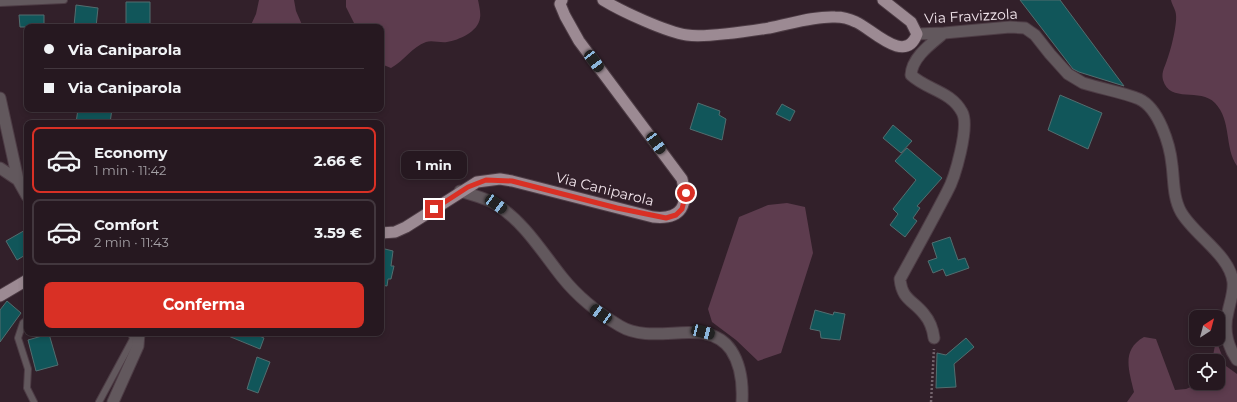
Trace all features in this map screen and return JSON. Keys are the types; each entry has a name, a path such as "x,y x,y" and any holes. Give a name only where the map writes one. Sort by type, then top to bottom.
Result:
{"main road":[{"name":"Via Caniparola","path":"384,233 395,232 406,227 460,191 477,182 500,179 654,217 666,218 676,215 682,209 686,193 682,179 579,41 560,4 562,0"},
{"path":"603,0 665,29 688,35 726,33 767,28 818,18 835,17 857,22 880,39 898,46 910,43 917,34 911,22 883,0"},
{"path":"0,296 24,282"}],"street":[{"name":"Via Fravizzola","path":"917,34 996,28 1025,28 1035,35 1060,67 1075,79 1083,83 1140,99 1148,106 1159,122 1171,156 1174,188 1180,211 1188,222 1217,252 1230,273 1233,282 1233,294 1226,326 1229,349 1237,360"},
{"path":"934,338 933,330 924,314 905,296 901,287 900,279 948,191 963,138 965,118 954,101 946,94 911,75 911,69 917,59 929,45 944,33"},
{"path":"0,98 18,180 24,191"},
{"path":"0,168 18,180"},
{"path":"460,191 496,204 507,212 528,233 580,296 622,327 639,334 703,332 715,335 725,342 734,354 739,367 742,380 742,402"},
{"path":"113,402 138,346 139,336"}],"lane":[{"path":"0,4 64,0"},
{"path":"0,296 10,296 24,288"},
{"path":"24,322 18,338 28,369 27,388 34,402"},
{"path":"99,402 133,338 132,336"}],"path":[{"path":"930,402 934,338"}],"shaded area":[{"path":"259,0 294,0 296,11 302,24 251,24 256,14"},
{"path":"346,0 478,0 480,18 476,27 467,34 447,42 431,41 421,44 391,68 384,65 384,24 354,24 346,7"},
{"path":"1171,0 1237,0 1237,166 1230,151 1224,118 1215,103 1209,98 1202,96 1179,94 1172,91 1167,87 1163,80 1163,72 1176,25 1176,13"},
{"path":"787,203 805,207 813,253 781,353 758,361 736,340 712,322 708,309 739,217 768,205"},
{"path":"1144,337 1156,339 1175,390 1189,388 1189,390 1225,390 1225,363 1226,366 1237,374 1237,402 1127,402 1134,392 1128,361 1129,354 1137,342"},
{"path":"1215,346 1218,346 1221,354 1213,354"}],"building":[{"path":"1020,0 1060,0 1124,86 1073,69"},
{"path":"126,2 150,2 150,24 126,24"},
{"path":"76,5 98,8 96,24 74,24"},
{"path":"19,15 44,15 44,24 24,24 24,27 20,27"},
{"path":"1060,95 1102,113 1088,149 1048,130"},
{"path":"698,103 720,111 719,115 726,119 722,140 690,129"},
{"path":"782,104 795,111 790,121 776,114"},
{"path":"78,112 112,112 110,120 76,120"},
{"path":"893,125 912,141 901,153 883,138"},
{"path":"907,148 942,178 917,206 920,208 913,218 917,221 905,237 890,225 898,214 893,209 916,180 895,161"},
{"path":"24,231 24,256 17,260 6,241"},
{"path":"950,237 958,260 965,258 969,268 946,276 943,269 933,273 928,261 937,258 932,243"},
{"path":"384,249 393,251 391,266 394,266 391,279 388,279 387,286 384,286"},
{"path":"7,301 21,313 0,342 0,310"},
{"path":"815,310 833,315 834,312 845,314 840,340 821,338 820,331 810,329"},
{"path":"42,336 50,336 58,365 36,371 28,340"},
{"path":"228,336 259,336 264,338 260,349"},
{"path":"966,338 974,347 954,364 956,387 936,388 937,353 946,355"},
{"path":"257,357 270,362 258,393 247,389"}],"route":[{"path":"434,209 453,195 477,182 500,179 654,217 666,218 676,215 682,209 686,193"}]}
